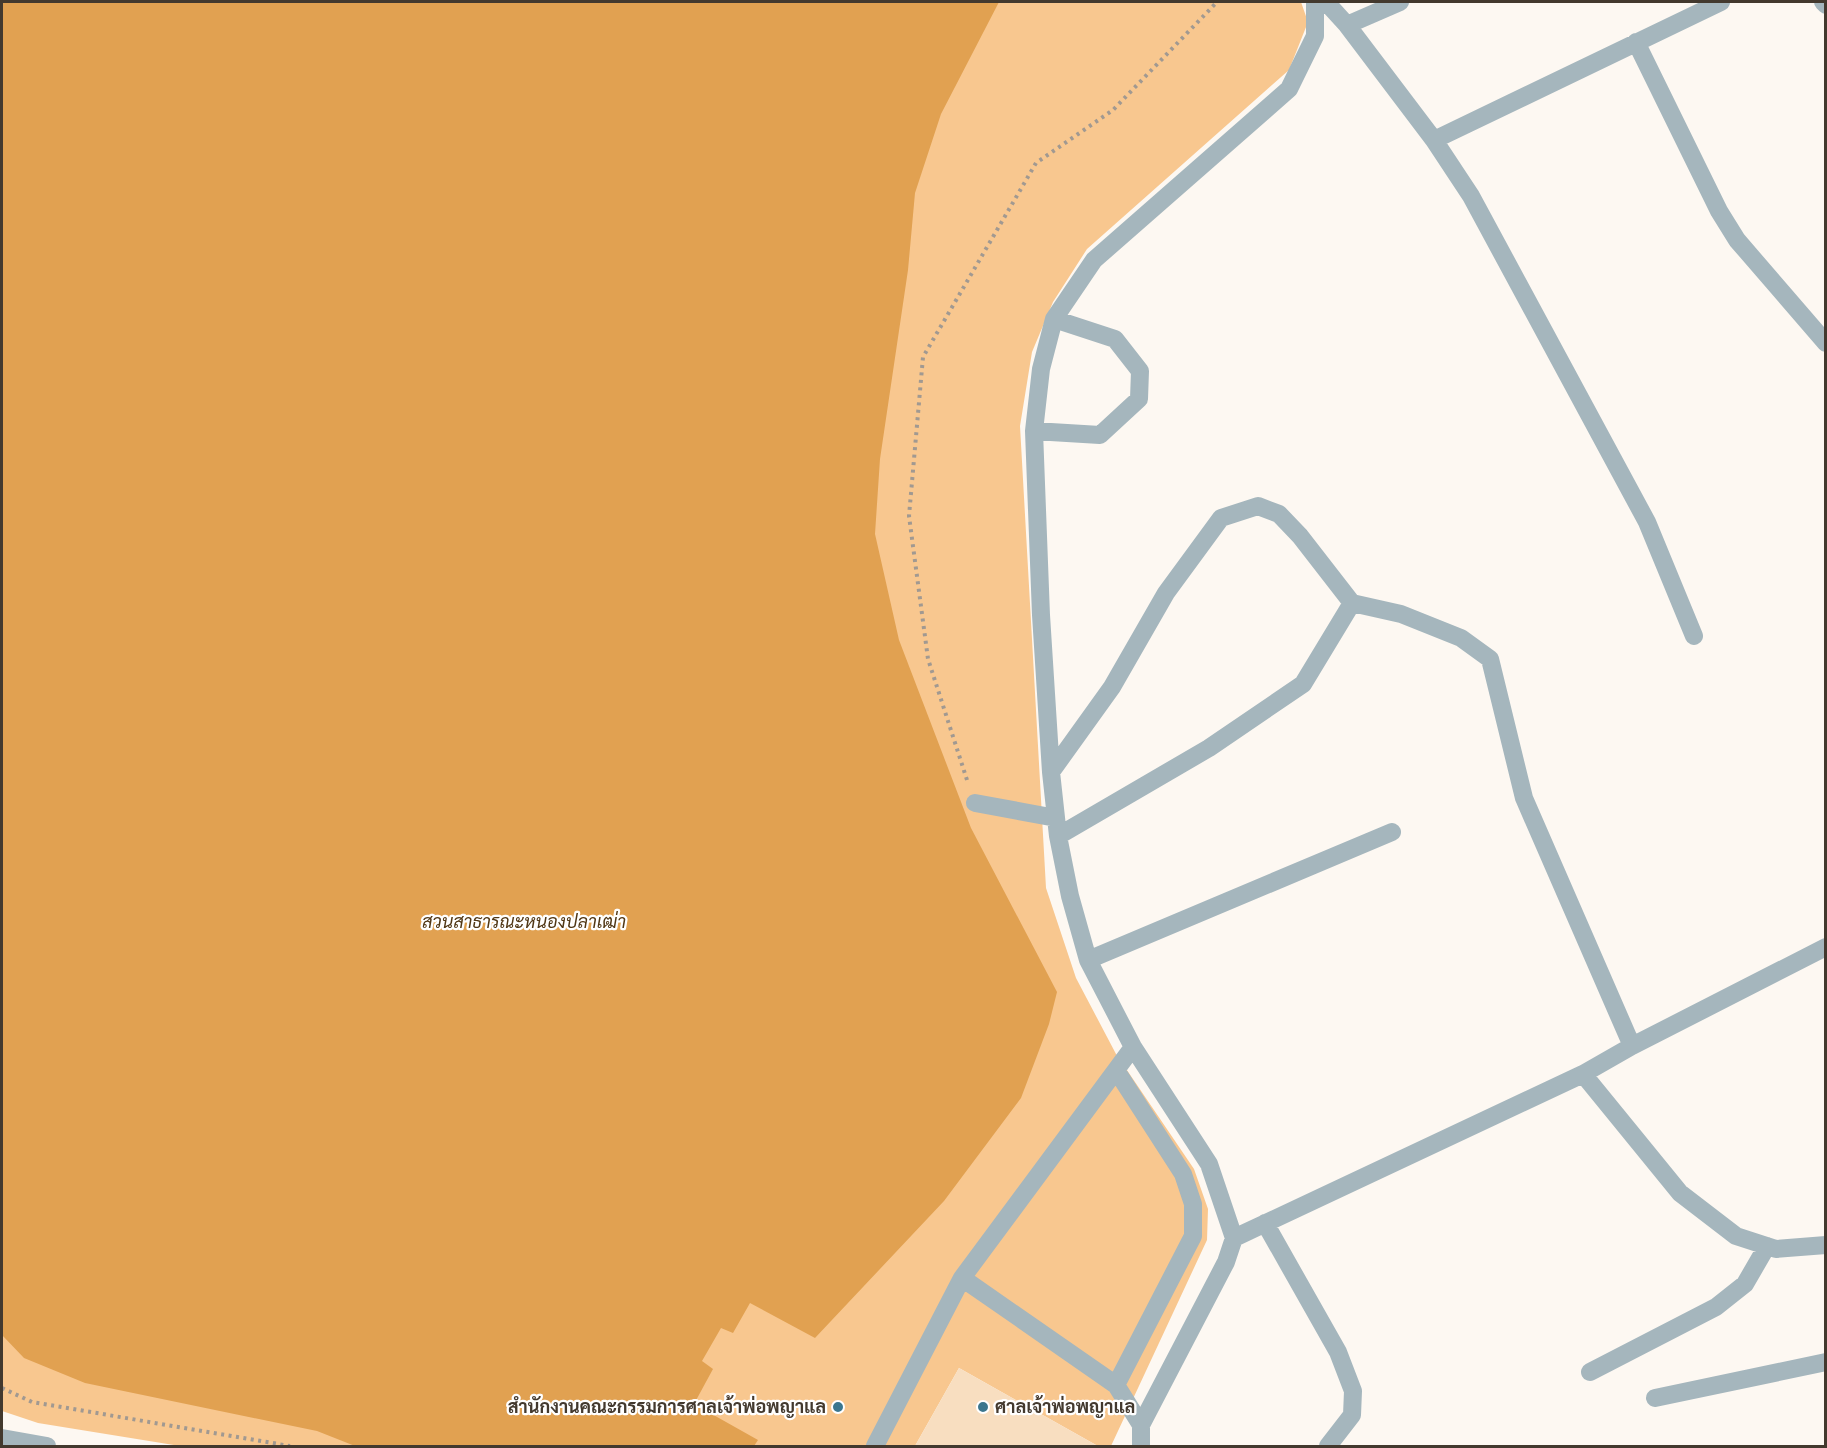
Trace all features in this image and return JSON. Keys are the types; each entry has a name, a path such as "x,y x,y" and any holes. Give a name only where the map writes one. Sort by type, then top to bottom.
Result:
{"street":[{"path":"1141,1446 1141,1425 1226,1262 1234,1238 1209,1164 1133,1047 1088,960 1070,896 1057,827 1051,772 1041,615 1034,431 1041,369 1054,319 1094,260 1289,89 1315,36 1315,2"},
{"path":"1326,2 1347,25 1434,140 1471,196 1647,522 1694,636"},
{"path":"1347,25 1400,2"},
{"path":"1434,140 1721,2"},
{"path":"1636,42 1719,211 1752,258 1826,343"},
{"path":"1034,431 1100,435 1139,399 1140,371 1115,339 1054,319"},
{"path":"1051,772 1112,687 1166,593 1221,518 1258,506 1279,514 1300,536 1352,603 1401,614 1461,638 1490,659 1524,798 1632,1046"},
{"path":"975,804 1057,827 1209,748 1303,684 1352,603"},
{"path":"1088,960 1392,832"},
{"path":"1234,1238 1583,1074 1632,1046 1826,947"},
{"path":"875,1446 963,1278 1133,1047"},
{"path":"1116,1070 1183,1174 1193,1204 1193,1236 1116,1385"},
{"path":"1583,1074 1680,1193 1736,1236 1776,1249 1826,1245"},
{"path":"1265,1223 1338,1352 1353,1391 1352,1414 1328,1446"},
{"path":"1590,1372 1716,1307 1744,1284 1767,1246"},
{"path":"963,1278 1116,1385 1141,1425"},
{"path":"1655,1398 1826,1362"},
{"path":"2,1438 47,1446"}],"path":[{"path":"975,804 928,659 909,516 923,357 1036,163 1113,110 1217,2"},
{"path":"2,1388 32,1402 290,1446"}],"green space":[{"name":"สวนสาธารณะหนองปลาเฒ่า","path":"2,2 1301,2 1308,22 1289,70 1087,249 1053,302 1032,352 1020,426 1046,888 1076,978 1116,1054 1194,1169 1208,1209 1207,1240 1111,1446 1095,1446 959,1368 915,1446 180,1446 38,1423 2,1411"}],"shaded area":[{"name":"สวนสาธารณะหนองปลาเฒ่า","path":"2,2 999,2 941,114 915,193 908,270 880,459 875,534 899,640 971,828 1057,992 1049,1024 1021,1098 944,1201 815,1338 750,1303 733,1333 721,1328 702,1361 713,1369 694,1404 758,1440 754,1446 355,1446 317,1431 85,1383 24,1358 2,1335"}],"building":[{"name":"ศาลเจ้าพ่อพญาแล","path":"959,1368 1096,1445 915,1446"}],"place":[{"name":"สำนักงานคณะกรรมการศาลเจ้าพ่อพญาแล","path":"838,1407"},
{"name":"ศาลเจ้าพ่อพญาแล","path":"983,1407"}]}
